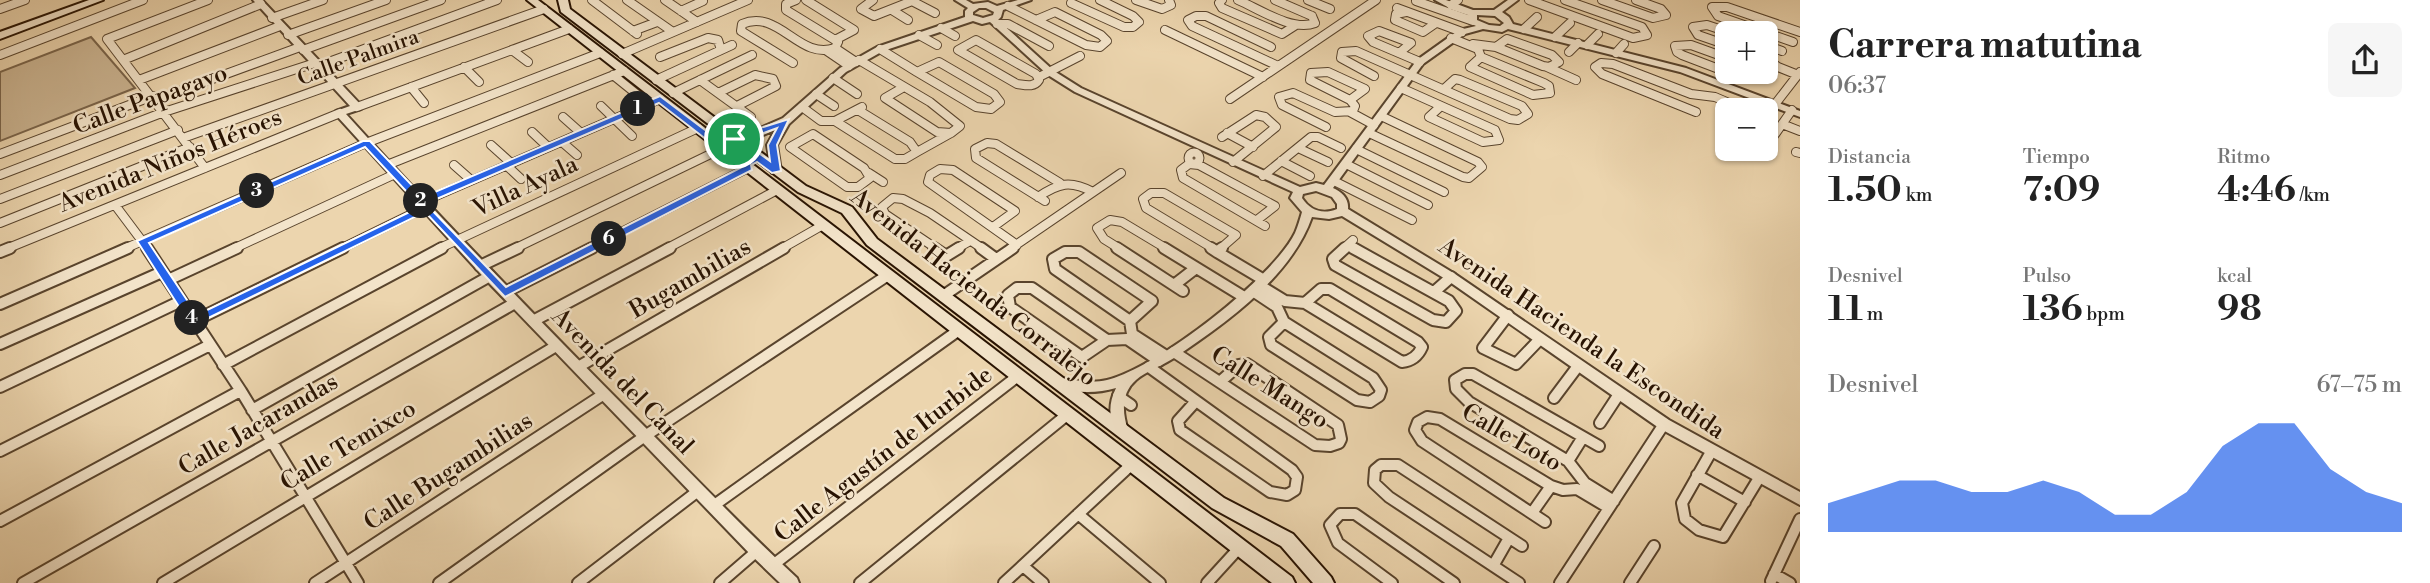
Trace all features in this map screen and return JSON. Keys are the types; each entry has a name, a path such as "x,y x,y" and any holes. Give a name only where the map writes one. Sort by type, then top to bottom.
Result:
{"main road":[{"path":"29,24 88,0"},
{"path":"0,34 98,0"},
{"name":"Avenida Hacienda Corralejo","path":"563,0 565,10 622,54 651,93 728,144 750,163 776,171 811,195 847,210 872,242 1218,503 1287,540 1325,583"},
{"path":"538,5 600,52 618,73 651,93 698,128 728,144"},
{"path":"750,163 777,190 1286,583"}],"street":[{"path":"0,9 25,0"},
{"path":"0,55 143,0"},
{"path":"205,168 107,39 208,0"},
{"path":"272,18 323,0"},
{"path":"288,34 386,0"},
{"path":"0,154 441,0"},
{"name":"Calle Papagayo","path":"0,176 164,113 316,64 497,0"},
{"path":"592,0 635,33 657,22"},
{"path":"627,0 673,32"},
{"path":"666,0 697,22"},
{"path":"681,11 702,2 701,0"},
{"path":"622,54 748,0"},
{"path":"786,10 786,5 796,0"},
{"path":"806,0 854,30 832,47 812,50 791,62 741,31 742,24 751,20 763,20 812,50"},
{"path":"873,0 861,9 886,25"},
{"path":"874,16 911,0 935,13"},
{"path":"968,6 982,21 996,17 1008,6 1027,0"},
{"path":"1090,0 1075,4 1118,26 1132,28 1138,18 1100,0"},
{"path":"1136,0 1153,8 1168,7"},
{"path":"1238,0 1296,24"},
{"path":"1275,0 1330,32"},
{"path":"1208,5 1220,1 1222,8 1282,34 1296,24 1313,22 1328,8 1308,0"},
{"path":"1230,99 1376,0"},
{"path":"1439,0 1454,3 1476,20"},
{"path":"1495,13 1514,0"},
{"path":"1529,0 1633,38 1647,35 1642,27 1565,0"},
{"path":"1602,0 1665,22"},
{"path":"1636,0 1665,12 1665,16 1653,18"},
{"path":"123,60 259,1 357,107 569,29"},
{"path":"1416,1 1498,29 1508,26 1524,29 1683,70 1763,98"},
{"path":"1567,13 1577,4"},
{"name":"Calle Palmira","path":"0,199 180,134 335,83 538,5"},
{"path":"776,5 855,63 887,76 959,121 960,125 940,141 900,160 888,157 835,121"},
{"path":"776,171 772,145 786,121 833,78 880,49 941,28 968,6 988,5 996,17 1051,73 1110,106 1192,160 1199,165 1275,206 1261,223 1182,178 1192,160"},
{"path":"1008,6 1036,20 1088,46 1106,44 1106,38 1055,12 1036,20"},
{"path":"1712,7 1727,7 1796,30 1789,40 1718,16 1712,7"},
{"path":"892,10 908,19"},
{"path":"1330,185 1420,62 1476,20 1482,10 1508,20 1508,26"},
{"path":"1436,23 1421,32 1395,20 1396,11 1436,23 1478,49 1481,57 1549,86 1550,93 1533,95 1470,67 1481,57"},
{"path":"1188,23 1191,17 1199,13 1269,46 1253,55"},
{"path":"996,17 1049,46"},
{"path":"1524,29 1537,17"},
{"path":"1178,19 1278,66"},
{"path":"1555,37 1570,23"},
{"path":"1698,35 1693,27 1707,25 1715,28"},
{"path":"139,80 280,26"},
{"path":"941,28 955,36"},
{"path":"1682,29 1715,41"},
{"path":"1165,30 1263,77"},
{"path":"1369,39 1369,34 1379,31 1411,43 1399,52"},
{"path":"1356,34 1420,62"},
{"path":"1570,52 1598,34"},
{"path":"919,35 937,45"},
{"path":"1456,35 1479,47 1496,47 1576,80"},
{"path":"684,67 664,56 708,38 721,43 721,50"},
{"path":"1496,47 1507,38 1552,55 1559,62 1549,67 1543,66"},
{"path":"1038,80 976,40 958,50 1017,84 1028,86 1080,56"},
{"path":"1673,40 1715,54"},
{"path":"1616,53 1625,44"},
{"path":"1691,46 1679,44 1674,48 1682,55 1715,68"},
{"path":"194,321 471,180 614,119 684,67 732,45"},
{"path":"880,49 993,117"},
{"path":"512,50 527,62"},
{"path":"1778,50 1782,51"},
{"path":"1342,51 1345,62 1372,75 1385,63"},
{"path":"1329,60 1342,51 1356,51 1525,126"},
{"path":"0,304 366,143 600,52"},
{"path":"651,93 700,80 752,55"},
{"path":"738,62 754,64 758,70 755,75"},
{"path":"917,72 938,62 999,98 998,106 991,109 978,108"},
{"path":"1696,112 1593,69 1601,63 1613,64 1697,96 1717,98"},
{"path":"887,76 891,70 908,66"},
{"path":"464,67 479,82"},
{"path":"1778,67 1797,78"},
{"path":"1350,100 1365,89 1323,71 1311,73 1306,78 1350,100 1353,111"},
{"path":"1778,71 1797,78"},
{"path":"0,344 165,276 391,170 618,73"},
{"path":"718,93 755,75 769,76 776,86 737,106"},
{"path":"833,78 857,94"},
{"path":"1778,101 1797,78"},
{"path":"1444,89 1455,79 1460,80 1522,106 1528,114 1518,120 1510,119"},
{"path":"700,80 751,117"},
{"path":"411,87 424,103"},
{"path":"904,87 885,98 937,132 953,132"},
{"path":"1280,87 1335,112 1353,111 1463,177 1469,178 1482,167 1478,162 1375,123"},
{"path":"1401,88 1495,130 1503,138 1483,142 1429,117 1441,106"},
{"path":"1742,98 1747,92"},
{"path":"1293,93 1281,95 1279,102 1322,126 1335,112"},
{"path":"816,94 834,106"},
{"path":"1686,107 1697,96"},
{"path":"1778,104 1796,112 1778,130"},
{"path":"601,106 632,136"},
{"name":"Avenida Niños Héroes","path":"0,252 357,107"},
{"path":"799,109 821,121 835,121 860,108 910,142 914,154"},
{"path":"799,109 815,124 813,135"},
{"name":"Avenida del Canal","path":"340,113 556,346 791,583"},
{"path":"1233,162 1253,147 1276,127 1265,117 1250,116 1225,135 1253,147"},
{"path":"564,117 581,133"},
{"path":"252,410 485,271 728,144 786,121"},
{"path":"1782,124 1800,131"},
{"name":"Villa Ayala","path":"223,365 456,240 698,128"},
{"path":"532,132 548,148"},
{"path":"813,135 883,182"},
{"path":"813,135 790,147 840,184 853,187 864,184 870,178 869,173"},
{"path":"1263,176 1314,136 1342,148"},
{"path":"562,142 577,155"},
{"path":"1060,183 1042,199 976,158 974,152 978,146 996,144 1060,183 1076,182 1093,192"},
{"path":"491,145 522,179"},
{"path":"0,223 190,148"},
{"path":"1298,148 1328,162"},
{"path":"1356,149 1445,192"},
{"path":"1171,176 1192,160 1233,162 1299,191 1330,185 1412,220"},
{"path":"1281,161 1310,176"},
{"path":"505,292 750,163"},
{"path":"1346,164 1427,206"},
{"path":"454,165 471,180"},
{"path":"928,182 934,172 953,170 1015,211 993,227"},
{"path":"943,296 1121,173"},
{"path":"919,176 1017,245"},
{"path":"1159,185 1143,201 1146,208 1217,251 1277,307 1284,323 1373,378 1381,390 1379,396 1370,402 1357,400 1271,345 1269,337 1284,323"},
{"path":"1299,191 1296,198 1300,206 1308,212 1329,216 1342,211 1343,204 1330,185"},
{"path":"533,321 777,190"},
{"path":"897,191 996,259"},
{"path":"1149,195 1164,193 1236,235 1217,251"},
{"path":"907,198 897,197 887,201 882,207 885,214 944,256 970,241"},
{"path":"115,205 142,241 272,440 358,583"},
{"name":"Avenida Hacienda la Escondida","path":"1342,211 1389,237 1451,277 1664,424 1800,499"},
{"path":"1121,430 1116,415 1122,387 1255,288 1288,256 1307,225 1308,212"},
{"path":"1196,268 1178,288 1104,239 1097,228 1110,220 1122,222 1196,268 1285,301 1305,303 1402,362 1412,360 1422,347 1330,289 1321,289 1305,303"},
{"name":"Bugambilias","path":"578,367 823,225"},
{"path":"1350,242 1434,292 1453,304 1456,311 1446,322 1433,320 1335,265 1333,258 1350,242"},
{"path":"1055,269 1053,262 1058,254 1070,251 1079,253 1152,301 1130,321 1129,336"},
{"path":"1043,260 1130,321"},
{"path":"439,583 645,436 888,275"},
{"path":"1434,292 1451,277"},
{"path":"1017,278 1107,340"},
{"path":"1032,288 1020,286 1011,290 1007,298 1010,307 1082,357 1107,340 1129,336 1162,359 1196,401 1292,470 1297,477 1295,489 1287,495 1270,492 1177,425 1196,401"},
{"path":"0,387 181,300"},
{"name":"Calle Jacarandas","path":"23,583 515,303"},
{"path":"1508,315 1483,348 1516,364 1540,339"},
{"path":"713,506 959,330"},
{"path":"0,451 210,345"},
{"name":"Calle Temixco","path":"163,583 556,346"},
{"name":"Calle Mango","path":"1162,359 1221,381 1315,445 1330,446 1339,443 1341,439 1338,425 1242,363 1221,381"},
{"path":"1554,398 1578,366"},
{"path":"1599,446 1473,374 1460,375 1455,380 1456,389 1469,402 1568,461 1585,483 1611,504"},
{"name":"Calle Agustín de Iturbide","path":"774,565 1018,376"},
{"path":"1059,383 1085,387 1110,385 1133,377"},
{"path":"0,521 240,391"},
{"name":"Calle Bugambilias","path":"315,583 604,394"},
{"path":"1600,423 1619,394"},
{"path":"1118,396 1131,405"},
{"path":"860,583 1068,414"},
{"name":"Calle Loto","path":"1532,513 1422,442 1415,430 1418,422 1427,417 1440,419 1551,486 1563,490 1577,489 1611,504"},
{"path":"1560,583 1664,424"},
{"path":"1568,461 1583,437"},
{"path":"1711,452 1682,503 1685,519 1699,530 1723,537 1759,478"},
{"path":"1004,583 1132,464"},
{"path":"1520,583 1389,497 1374,483 1375,470 1381,465 1398,465 1522,546"},
{"path":"1698,475 1745,502"},
{"path":"1545,522 1532,513 1551,486"},
{"path":"578,583 698,491"},
{"path":"1078,514 1160,583"},
{"path":"1392,583 1338,543 1330,525 1340,514 1354,514 1454,583"},
{"path":"1790,583 1773,578 1799,525"},
{"path":"1493,566 1509,538"},
{"path":"1630,583 1654,546"},
{"path":"1207,583 1239,548"},
{"path":"720,583 757,551"},
{"path":"1023,566 1043,583"}],"shaded area":[{"path":"91,37 135,88 0,141 0,72"}],"route":[{"path":"734,139 752,136 786,121 772,145 776,171 758,157 744,164 748,167 505,292 426,207 194,321 142,241 366,143 422,202 660,99 744,164 758,157 734,139"}]}
